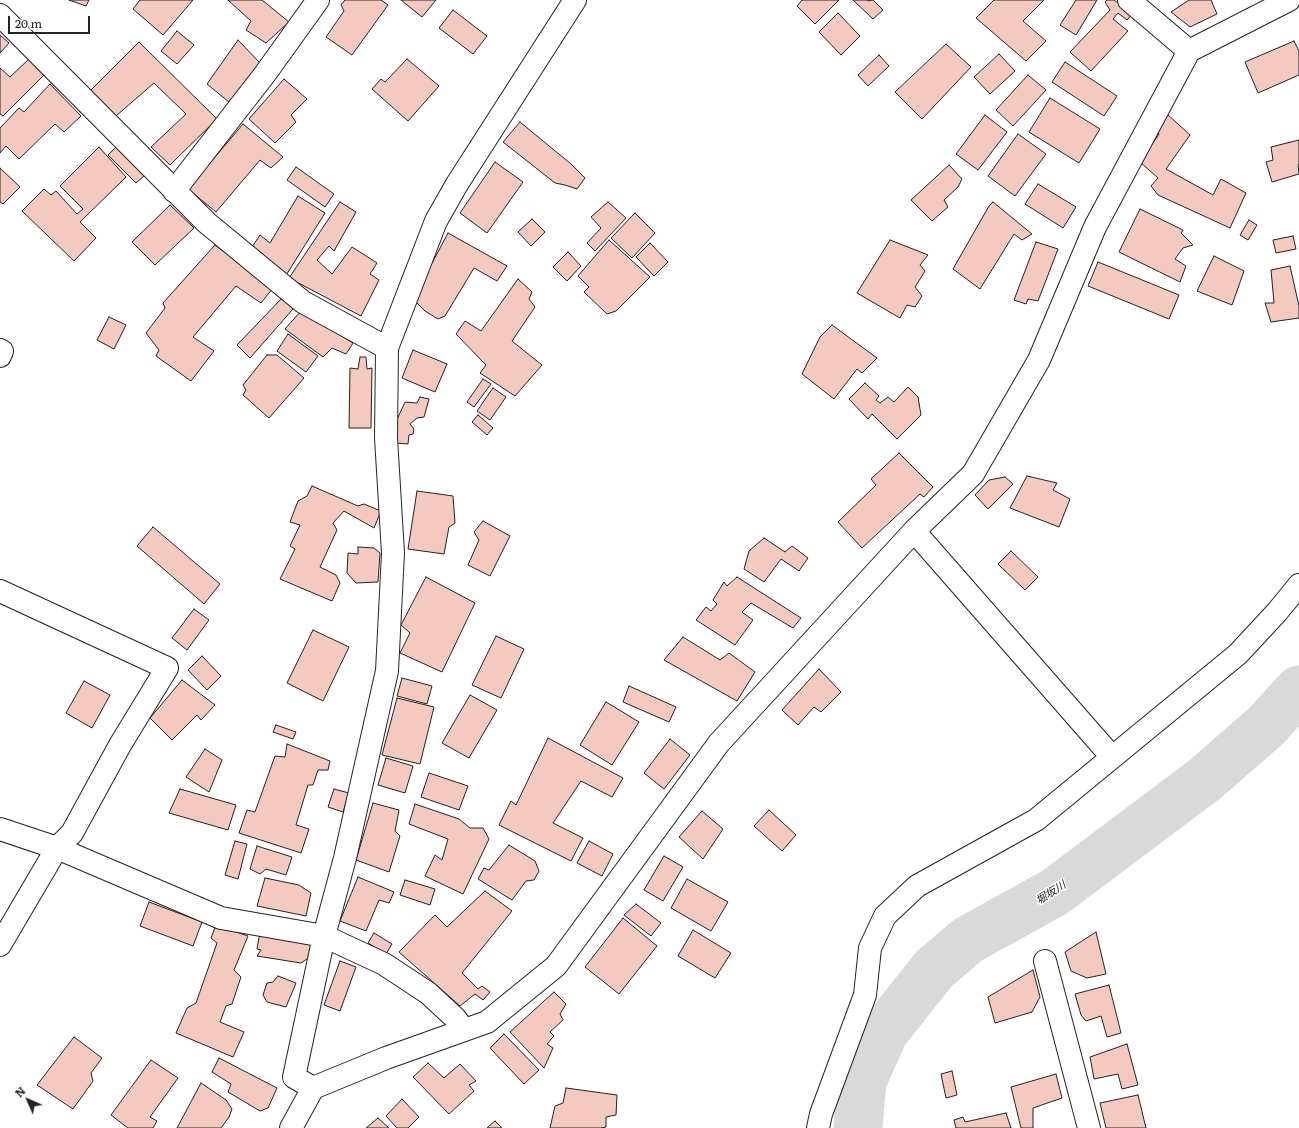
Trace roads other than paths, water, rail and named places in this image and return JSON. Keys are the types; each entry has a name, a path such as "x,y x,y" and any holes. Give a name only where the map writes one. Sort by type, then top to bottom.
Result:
{"street":[{"path":"174,191 265,74 318,0"},
{"path":"313,1088 294,1077 324,936 345,858 387,671 392,553 386,438 387,348 436,220 457,184 575,0"},
{"path":"1129,0 1189,51"},
{"path":"291,1128 313,1088 386,1058 487,1022 556,966 719,743 914,530 973,474 1035,366 1095,227 1189,51 1289,0"},
{"path":"0,15 207,224 303,302 387,348"},
{"path":"0,350 2,351 0,356"},
{"path":"914,530 1112,757"},
{"path":"818,1128 821,1114 865,995 870,948 884,916 917,886 1036,820 1238,654 1277,612 1299,585"},
{"path":"0,591 167,668 120,745 72,833 57,848 0,945"},
{"path":"0,829 57,848 221,918 324,936 384,964 428,993 456,1018 464,1030"},
{"path":"1045,961 1089,1128"}],"waterway":[{"name":"堀坂川","path":"858,1128 862,1081 884,1032 934,969 968,940 1055,892 1204,780 1265,727 1299,690"}]}
